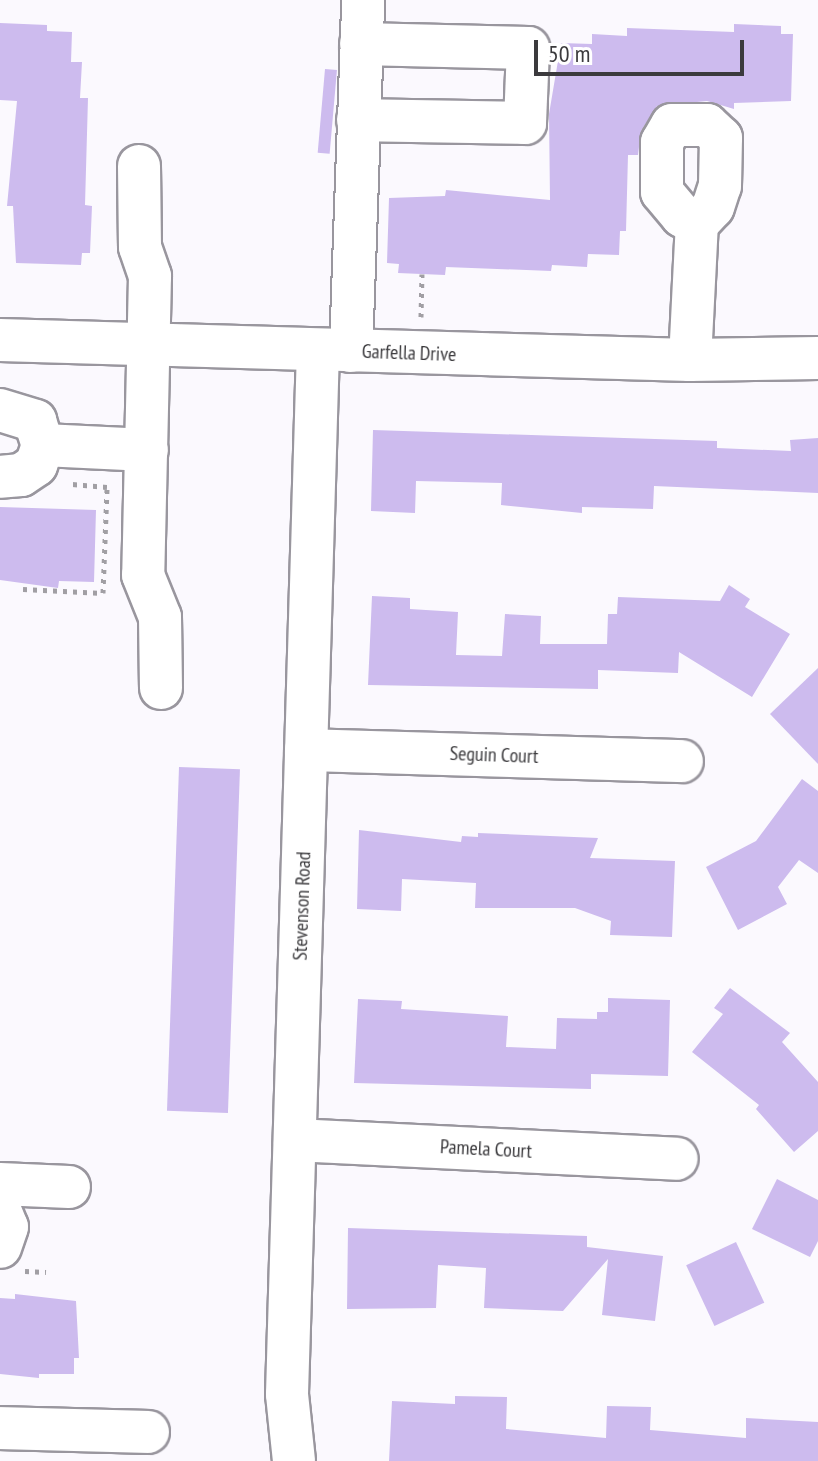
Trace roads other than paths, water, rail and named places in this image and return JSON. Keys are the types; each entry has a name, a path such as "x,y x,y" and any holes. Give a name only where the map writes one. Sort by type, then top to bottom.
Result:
{"street":[{"name":"Stevenson Road","path":"294,1461 287,1394 306,750 334,351 358,120 363,0"},
{"path":"358,120 525,123 528,48 361,44"},
{"path":"139,166 140,247 150,276 143,575 160,617 161,688"},
{"path":"690,360 697,224"},
{"name":"Garfella Drive","path":"0,340 690,360 818,358"},
{"path":"0,410 35,421 43,445 36,465 21,475 0,477"},
{"path":"43,445 147,450"},
{"name":"Seguin Court","path":"306,750 682,761"},
{"name":"Pamela Court","path":"295,1140 677,1159"},
{"path":"0,1184 69,1187"},
{"path":"0,1210 7,1227 0,1247"},
{"path":"0,1428 148,1432"}]}
